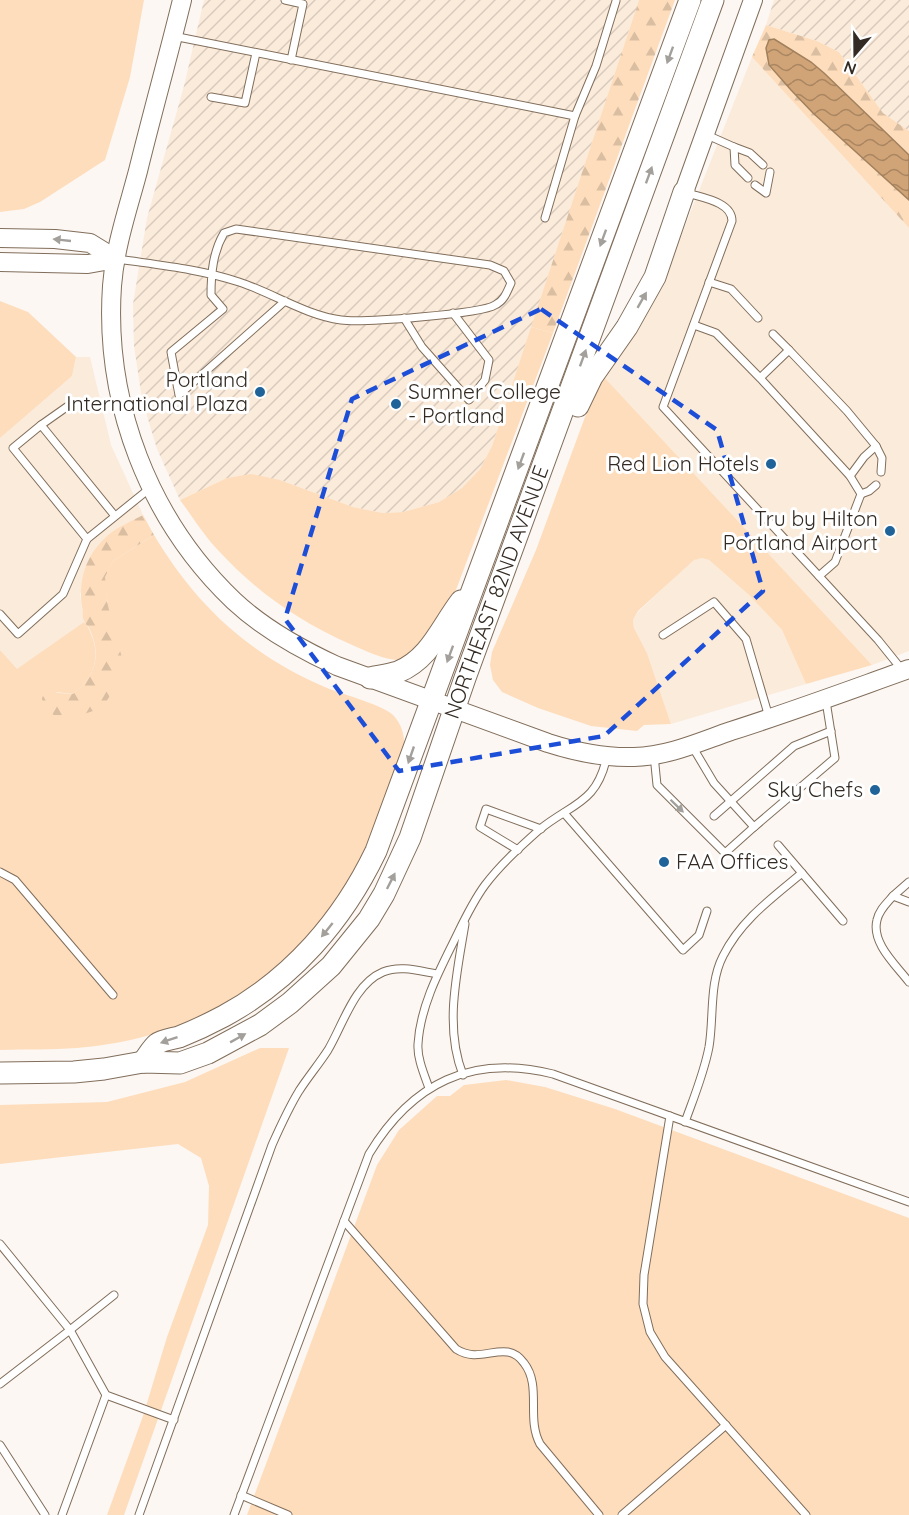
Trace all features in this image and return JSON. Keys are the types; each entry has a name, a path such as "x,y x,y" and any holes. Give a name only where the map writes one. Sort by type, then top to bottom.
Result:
{"main road":[{"name":"NORTHEAST 82ND AVENUE","path":"143,1062 157,1044 196,1030 225,1015 277,981 338,917 365,874 376,851 478,580 690,0"},
{"name":"NORTHEAST 82ND AVENUE","path":"0,1073 74,1072 143,1062 180,1063 234,1041 280,1011 331,966 369,919 398,866 414,828 538,478 713,0"},
{"path":"538,478 592,377 627,327 655,277 684,192"},
{"path":"370,678 397,672 420,659 478,580"}],"street":[{"path":"182,0 120,233 112,284 111,324 116,382 129,432 165,513 196,558 235,602 296,646 337,666 556,746 607,756 654,755 692,746 906,670"},
{"path":"684,192 753,0"},
{"path":"0,238 55,239 90,243 116,259"},
{"path":"0,262 88,264 116,259"}],"lane":[{"path":"285,0 303,4 291,60"},
{"path":"545,218 575,116 596,66 616,1"},
{"path":"173,36 575,116"},
{"path":"211,97 246,103 256,53"},
{"path":"705,134 750,153 763,165"},
{"path":"734,147 735,165 748,178"},
{"path":"755,185 766,193 770,172"},
{"path":"684,192 719,204 732,214 732,221 663,407 906,670"},
{"path":"116,259 211,273 241,282 313,313 342,320 373,321 453,313 495,306 506,295 511,283 504,271 490,265 236,229 224,233 217,244 211,273 211,295 223,309 171,352 179,395 285,301"},
{"path":"710,282 731,289 758,318"},
{"path":"404,318 422,346 469,400 484,380 489,360 453,313"},
{"path":"694,325 716,333 850,476 861,494"},
{"path":"773,334 847,411 876,446 882,458 881,472"},
{"path":"760,378 789,350"},
{"path":"68,406 13,448 87,539"},
{"path":"41,425 115,516"},
{"path":"850,476 864,457 876,446"},
{"path":"819,576 835,562 861,494 876,485"},
{"path":"0,614 18,634 63,594 87,539 152,487"},
{"path":"663,635 714,602 746,639 770,719"},
{"path":"654,755 657,785 725,853 836,758 826,699"},
{"path":"714,816 794,746 831,731"},
{"path":"692,746 714,783 754,827"},
{"path":"429,1088 418,1045 424,1014 437,974 466,915 486,884 518,850 541,829 582,801 596,788 602,778 607,756"},
{"path":"518,850 480,827 486,809 541,829"},
{"path":"564,813 683,950 699,935 707,911"},
{"path":"778,845 843,921"},
{"path":"0,872 15,880 113,995"},
{"path":"685,1122 703,1072 709,1045 715,984 722,957 740,929 756,911 802,873"},
{"path":"909,882 881,910 877,920 876,934 883,948 909,982"},
{"path":"893,896 909,902"},
{"path":"463,1075 455,1055 453,1021 458,963 466,915"},
{"path":"139,1515 285,1114 300,1089 318,1067 356,998 370,979 383,971 399,968 437,974"},
{"path":"234,1515 369,1154 400,1112 429,1088 445,1080 501,1067 531,1069 580,1083 909,1202"},
{"path":"670,1116 644,1275 643,1304 650,1332 665,1357 806,1515"},
{"path":"344,1221 456,1349 465,1355 478,1356 499,1351 512,1352 523,1360 531,1372 533,1385 534,1434 599,1515"},
{"path":"0,1244 70,1330 106,1395 174,1420"},
{"path":"0,1384 114,1295"},
{"path":"62,1515 106,1395"},
{"path":"622,1515 726,1425"},
{"path":"0,1445 45,1515"},
{"path":"241,1495 288,1515"}],"highlighted area":[{"path":"541,309 717,430 763,591 604,736 399,771 285,619 352,399"}],"shaded area":[{"path":"204,0 639,0 492,446 480,469 463,488 439,502 403,512 383,513 353,507 280,480 227,478 180,500 157,449 142,399 134,346 133,304 147,218 184,86"},
{"path":"774,0 909,0 909,131 883,113 839,52 817,41 766,25"},
{"path":"752,57 909,228 909,651 872,665 604,377 662,284"},
{"path":"76,357 90,357 111,445 143,515 109,534 80,594 84,622 17,670 0,650 0,438 72,376"},
{"path":"694,559 709,560 749,595 782,630 806,684 671,724 647,653 634,628 633,620 638,612"}],"green space":[{"path":"0,0 144,0 130,77 105,160 40,202 24,209 0,212"},
{"path":"639,0 675,0 553,333 531,327"},
{"path":"766,25 817,41 839,52 883,113 909,131 909,228 752,57"},
{"path":"0,301 28,312 76,357 72,376 0,438"},
{"path":"531,327 553,333 448,611 407,660 385,658 364,650 331,635 278,604 231,564 202,531 180,500 227,478 251,474 280,480 353,507 383,513 403,512 439,502 462,488 480,469 492,446"},
{"path":"604,377 872,665 806,684 782,630 749,595 709,560 702,558 694,560 638,611 633,620 634,628 647,653 671,724 644,725 637,731 591,726 538,708 502,692 493,680 490,665 492,652 536,550 585,417"},
{"path":"143,515 154,535 113,561 105,577 108,606 122,658 113,691 102,708 81,715 54,715 43,709 42,698 45,692 73,694 92,672 96,656 93,638 83,619 81,597 81,587 89,560 107,536"},
{"path":"154,535 188,585 228,626 250,644 299,675 327,688 373,704 394,716 401,726 404,737 402,760 360,862 343,895 298,946 247,991 210,1013 143,1037 77,1048 0,1050 0,650 17,669 84,622 95,647 93,670 73,694 55,692 102,708 108,606 104,577 113,561"},
{"path":"260,1048 289,1048 124,1515 107,1515 143,1416 167,1337 208,1225 209,1186 201,1158 178,1144 0,1164 0,1105 107,1102 185,1082"},
{"path":"506,1080 545,1087 615,1109 909,1218 909,1515 247,1515 377,1165 399,1130 437,1096 450,1096 464,1085"}],"water":[{"path":"774,39 824,73 909,155 909,200 813,113 769,65 766,48 769,40"}],"place":[{"name":"Portland International Plaza","path":"260,392"},
{"name":"Sumner College - Portland","path":"396,404"},
{"name":"Red Lion Hotels","path":"771,464"},
{"name":"Tru by Hilton Portland Airport","path":"890,531"},
{"name":"Sky Chefs","path":"875,790"},
{"name":"FAA Offices","path":"664,862"}]}
